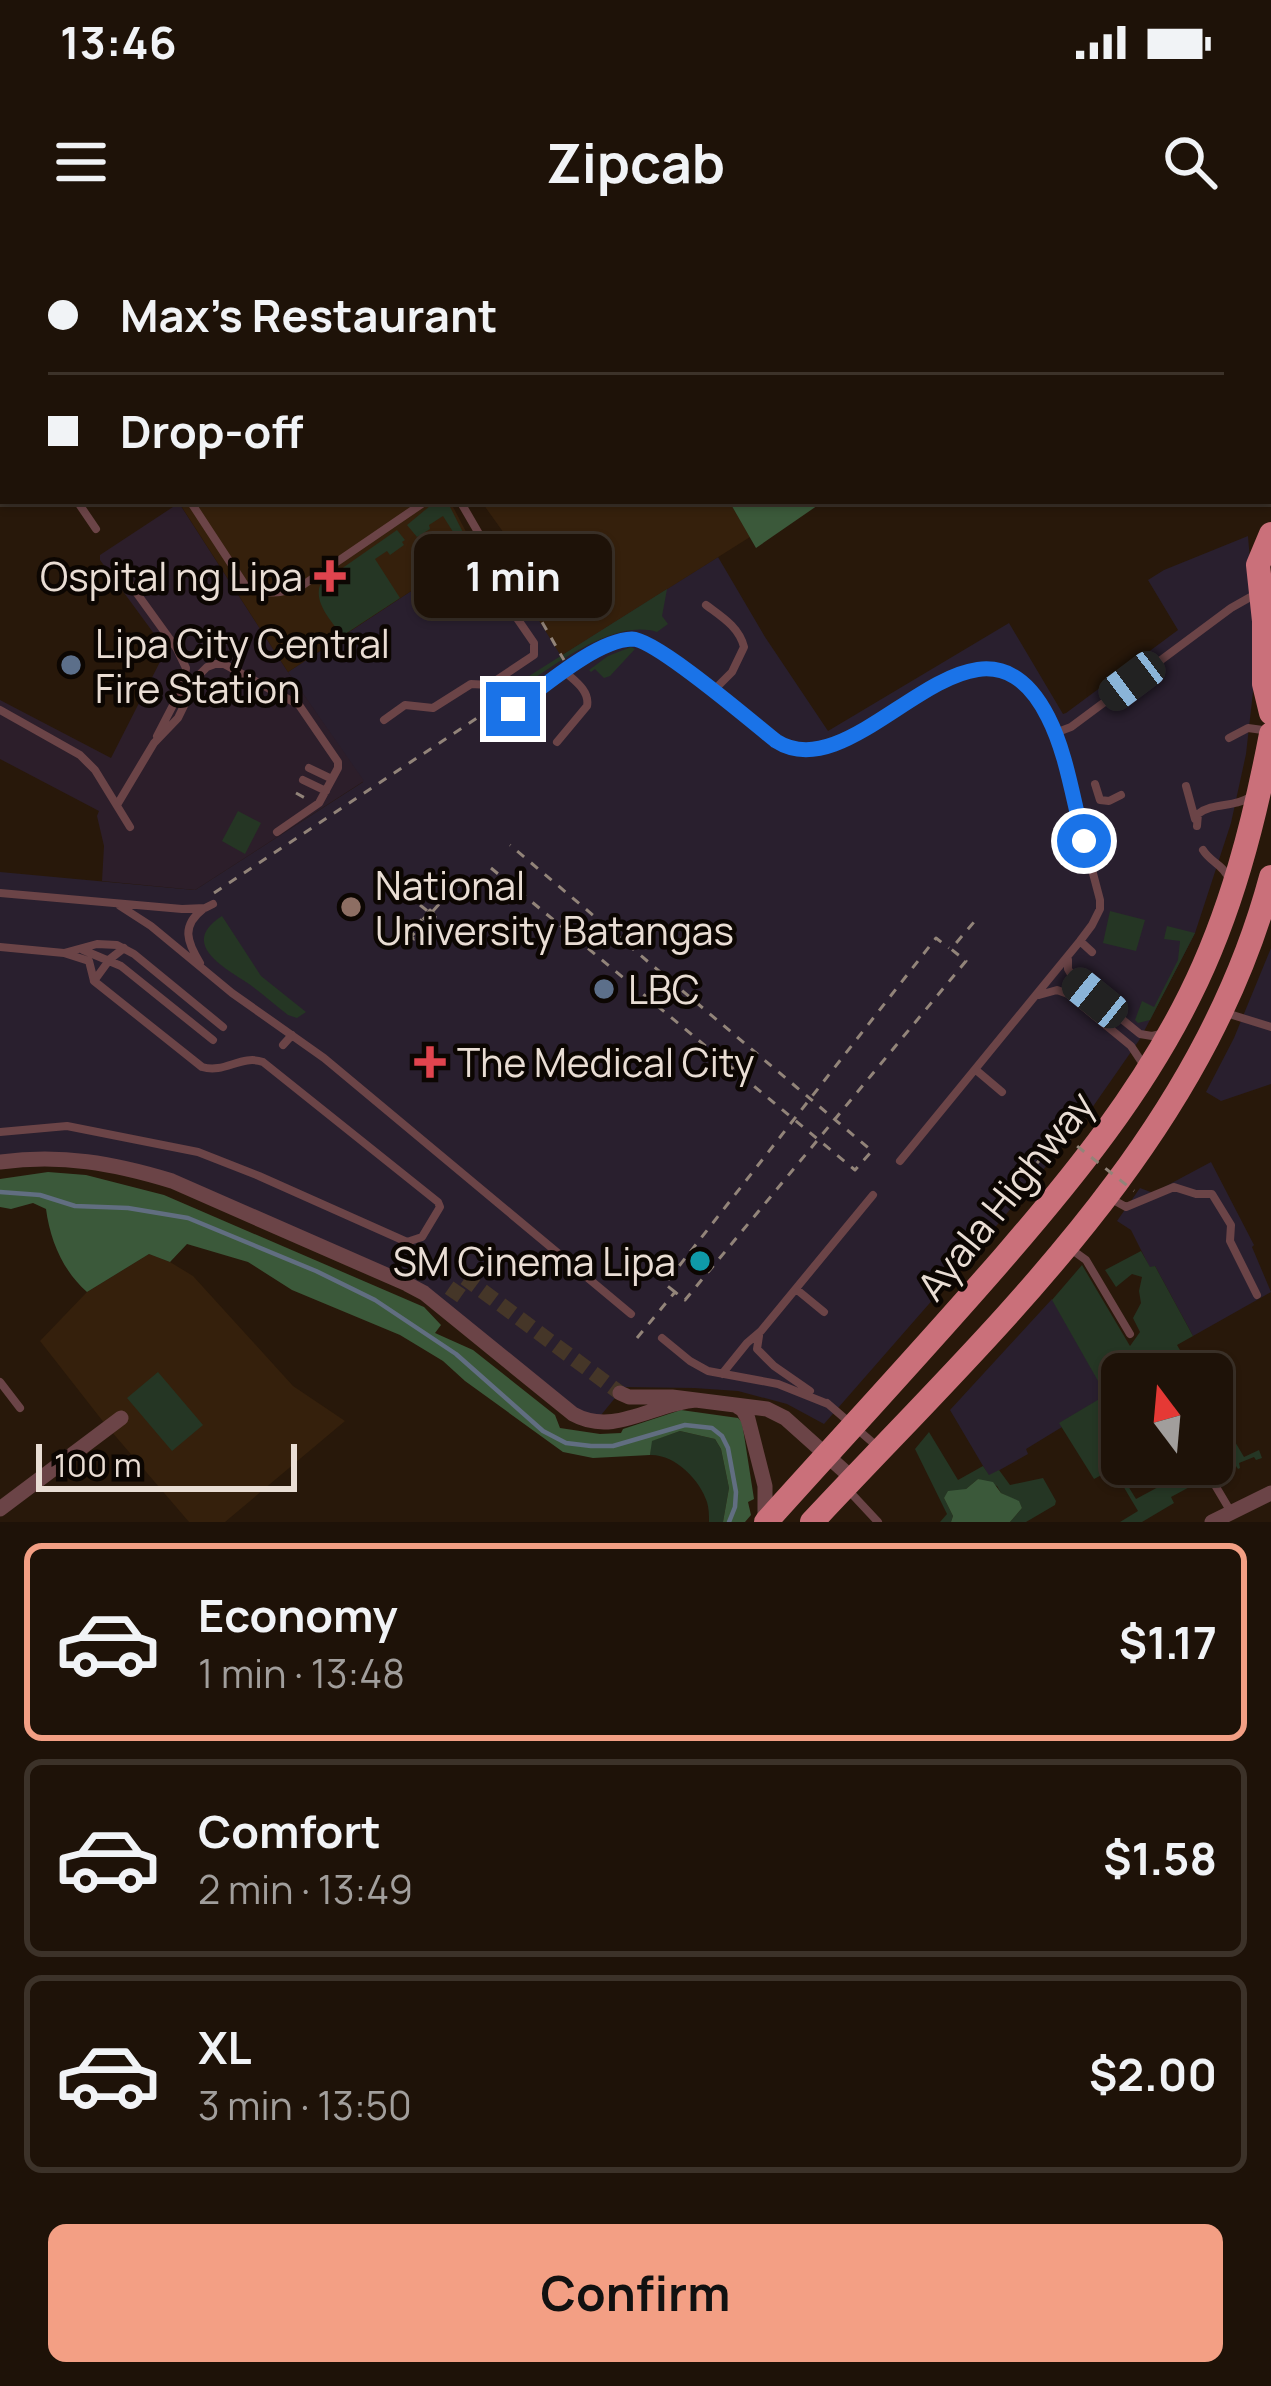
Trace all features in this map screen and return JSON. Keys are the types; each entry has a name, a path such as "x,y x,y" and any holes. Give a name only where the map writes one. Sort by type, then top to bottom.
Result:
{"highway":[{"path":"1271,534 1258,565 1264,684 1271,713"},
{"name":"Ayala Highway","path":"765,1522 955,1315 1065,1186 1143,1078 1204,965 1232,891 1271,732"},
{"name":"Ayala Highway","path":"812,1522 1067,1246 1169,1110 1221,1011 1271,877"}],"street":[{"path":"0,1162 31,1153 85,1154 172,1181 407,1284 584,1420 613,1422 696,1400"},
{"path":"451,1298 452,1316"},
{"path":"620,1393 755,1406 776,1413 826,1455 849,1482"},
{"path":"735,1405 748,1419 763,1477 765,1522"},
{"path":"0,1509 121,1418"},
{"path":"1213,1522 1271,1493"}],"lane":[{"path":"79,504 96,530"},
{"path":"192,504 245,584 270,594 303,585 423,504"},
{"path":"384,720 405,705 433,708 466,686 489,686 534,655 534,644 502,596 489,551 462,504"},
{"path":"117,805 184,684 186,668 120,570"},
{"path":"1055,733 1071,727 1240,601 1262,593"},
{"path":"706,605 731,624 744,647 732,672 712,692"},
{"path":"513,709 565,666 605,647 637,639 664,652 785,747 818,750 839,743 960,673 988,669 1021,683 1040,703 1055,733 1100,909 1070,954 900,1161"},
{"path":"154,743 178,718 207,667 224,664 304,711 338,768 319,803 277,832"},
{"path":"556,742 589,700 565,666"},
{"path":"0,710 80,755 95,770 130,826"},
{"path":"1229,738 1248,728 1271,732"},
{"path":"309,768 332,779"},
{"path":"303,780 326,791"},
{"path":"1186,786 1197,826 1201,811 1243,802 1262,782"},
{"path":"1095,784 1100,800 1121,795"},
{"path":"1202,850 1224,869 1232,891"},
{"path":"0,893 120,906 209,906 190,922 189,939 206,971"},
{"path":"120,906 310,1048 631,1314"},
{"path":"1080,941 1092,952"},
{"path":"64,953 105,944 124,948 224,1027"},
{"path":"0,947 64,953 88,962 94,981 202,1067 217,1071 255,1059 438,1202 439,1210 422,1237 413,1242 181,1147 67,1126 0,1132"},
{"path":"94,981 124,948"},
{"path":"82,949 134,975 213,1040"},
{"path":"1070,954 1068,969 1075,981 1140,1034 1160,1034 1176,1022"},
{"path":"1028,1003 1050,991 1068,994 1138,1053 1143,1078"},
{"path":"1221,1011 1271,1027"},
{"path":"283,1046 292,1035"},
{"path":"301,1059 310,1048"},
{"path":"976,1070 1002,1092"},
{"path":"1107,1196 1126,1207 1174,1187 1212,1194 1231,1226 1231,1244 1257,1295"},
{"path":"722,1374 873,1195"},
{"path":"1067,1246 1086,1260 1130,1334"},
{"path":"796,1288 824,1312"},
{"path":"761,1331 757,1344 764,1358 880,1449"},
{"path":"662,1338 698,1367 778,1384 828,1404"},
{"path":"0,1382 20,1408"},
{"path":"849,1482 878,1522"},
{"path":"1215,1485 1232,1513"}],"path":[{"path":"489,551 509,562 565,666"},
{"path":"215,892 450,735"},
{"path":"491,868 855,1170 872,1151 510,844"},
{"path":"434,915 430,910 416,926 411,937 422,930 417,926 434,915 455,886 464,883"},
{"path":"420,905 434,915"},
{"path":"951,949 974,922"},
{"path":"936,938 951,949 966,961 685,1300 665,1284 936,938"},
{"path":"1036,1163 1063,1135 1134,1191"},
{"path":"864,1160 872,1166"},
{"path":"637,1338 675,1292"}],"shaded area":[{"path":"180,504 364,781 195,890 102,881 99,811 0,759 0,700 111,758 166,650 100,555"},
{"name":"Ospital ng Lipa","path":"180,504 452,504 475,549 288,672"},
{"path":"483,504 731,504 750,537 561,656 506,567 506,536"},
{"path":"1248,536 1255,622 1246,754 1231,823 1195,933 1140,1039 1078,1128 824,1424 787,1404 738,1391 694,1388 624,1387 597,1420 590,1420 439,1301 139,1169 0,1160 0,872 195,890 363,782 288,672 475,549 503,554 506,567 561,655 718,557 828,731 1009,623 1066,713 1178,630 1148,580"},
{"path":"1271,948 1271,1084 1221,1101 1206,1092"},
{"path":"1211,1162 1254,1245 1271,1292 1193,1336 1155,1266 1150,1268 1131,1230 1117,1221 1140,1188 1153,1193"},
{"path":"149,1254 193,1276 293,1386 345,1421 225,1522 189,1522 40,1341 87,1292"},
{"path":"1052,1299 1101,1385 1101,1399 1060,1423 1062,1427 1026,1449 1028,1454 989,1476 950,1410"}],"green space":[{"path":"432,504 449,504 472,550 467,554 443,516 417,537 407,525"},
{"path":"731,504 820,504 756,548"},
{"path":"397,530 404,545 375,559 400,598 342,636 321,604 321,583"},
{"path":"667,589 662,616 668,624 657,632 639,630 602,638 515,691 510,688"},
{"path":"635,649 610,676 589,670 608,656"},
{"path":"238,811 261,823 245,854 222,841"},
{"path":"1110,911 1145,920 1136,951 1103,943"},
{"path":"222,916 261,976 306,1012 297,1018 288,1015 210,954 204,936"},
{"path":"1167,926 1195,933 1150,1020 1138,1023 1142,1001 1154,1007 1178,960 1180,941 1164,939"},
{"path":"48,1172 86,1175 164,1195 424,1307 441,1325 435,1333 473,1350 555,1415 560,1428 621,1433 681,1410 738,1418 754,1499 748,1502 751,1515 745,1522 723,1522 729,1488 715,1439 680,1431 652,1441 650,1455 593,1458 563,1452 443,1361 400,1335 292,1290 248,1262 187,1244 170,1262 149,1254 87,1292 59,1254 46,1209 33,1203 0,1207 0,1179"},
{"path":"1141,1251 1150,1267 1155,1266 1193,1336 1177,1345 1182,1353 1101,1353 1101,1386 1052,1300 1082,1265 1130,1346 1140,1332 1133,1318 1141,1303 1142,1277 1132,1274 1116,1287 1105,1270"},
{"path":"158,1372 203,1425 172,1451 127,1398"},
{"path":"1101,1398 1101,1475 1094,1479 1059,1423"},
{"path":"680,1431 715,1439 721,1449 729,1488 723,1522 709,1522 704,1494 685,1470 650,1455 651,1441"},
{"path":"929,1432 958,1480 983,1466 989,1475 999,1470 1010,1485 1043,1478 1055,1505 1026,1522 1010,1522 1022,1508 1019,1502 978,1479 944,1498 953,1516 951,1522 940,1522 947,1514 915,1449"},
{"path":"1233,1438 1244,1457 1259,1450 1262,1458 1239,1463 1238,1469"},
{"path":"978,1479 993,1482 1001,1493 1019,1501 1022,1508 1010,1522 951,1522 944,1498 948,1491 966,1489"},
{"path":"1123,1485 1136,1499 1162,1485 1193,1485 1142,1522 1120,1522 1138,1511"}],"waterway":[{"path":"0,1192 188,1218 316,1271 375,1300 456,1354 543,1431 566,1443 613,1446 685,1425 712,1428 728,1448 736,1492 729,1522"}],"tunnel":[{"path":"451,1298 465,1278 620,1393"}],"place":[{"name":"Ospital ng Lipa","path":"330,576"},
{"name":"Lipa City Central Fire Station","path":"71,665"},
{"name":"National University Batangas","path":"351,907"},
{"name":"LBC","path":"604,989"},
{"name":"The Medical City","path":"430,1062"},
{"name":"SM Cinema Lipa","path":"700,1261"}],"route":[{"path":"513,709 605,647 637,639 664,652 785,747 806,751 839,743 960,673 998,671 1021,683 1046,714 1084,841"}]}
